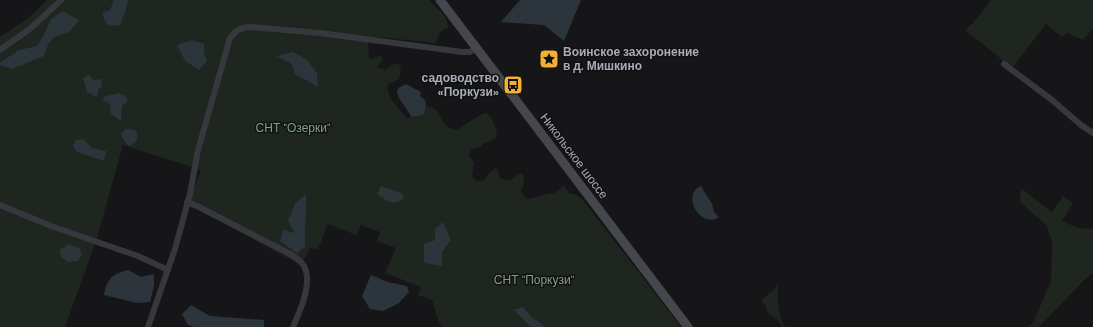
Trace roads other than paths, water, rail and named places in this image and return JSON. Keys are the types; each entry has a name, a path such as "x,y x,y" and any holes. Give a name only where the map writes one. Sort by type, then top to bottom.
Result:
{"main road":[{"name":"Никольское шоссе","path":"440,0 688,327"}],"street":[{"path":"0,50 31,28 61,0"},
{"path":"148,327 175,249 198,150 230,38 237,30 244,27 251,27 320,33 462,52 470,52 476,48"},
{"path":"1004,64 1093,133"},
{"path":"187,202 292,256 304,265 307,291 293,327"},
{"path":"0,205 51,226 138,256 168,270"}],"place":[{"name":"Воинское захоронение в д. Мишкино","path":"549,59"},
{"name":"садоводство «Поркузи»","path":"513,85"}],"park label":[{"name":"СНТ \"Озерки\"","path":"293,128"},
{"name":"СНТ \"Поркузи\"","path":"534,280"}]}
